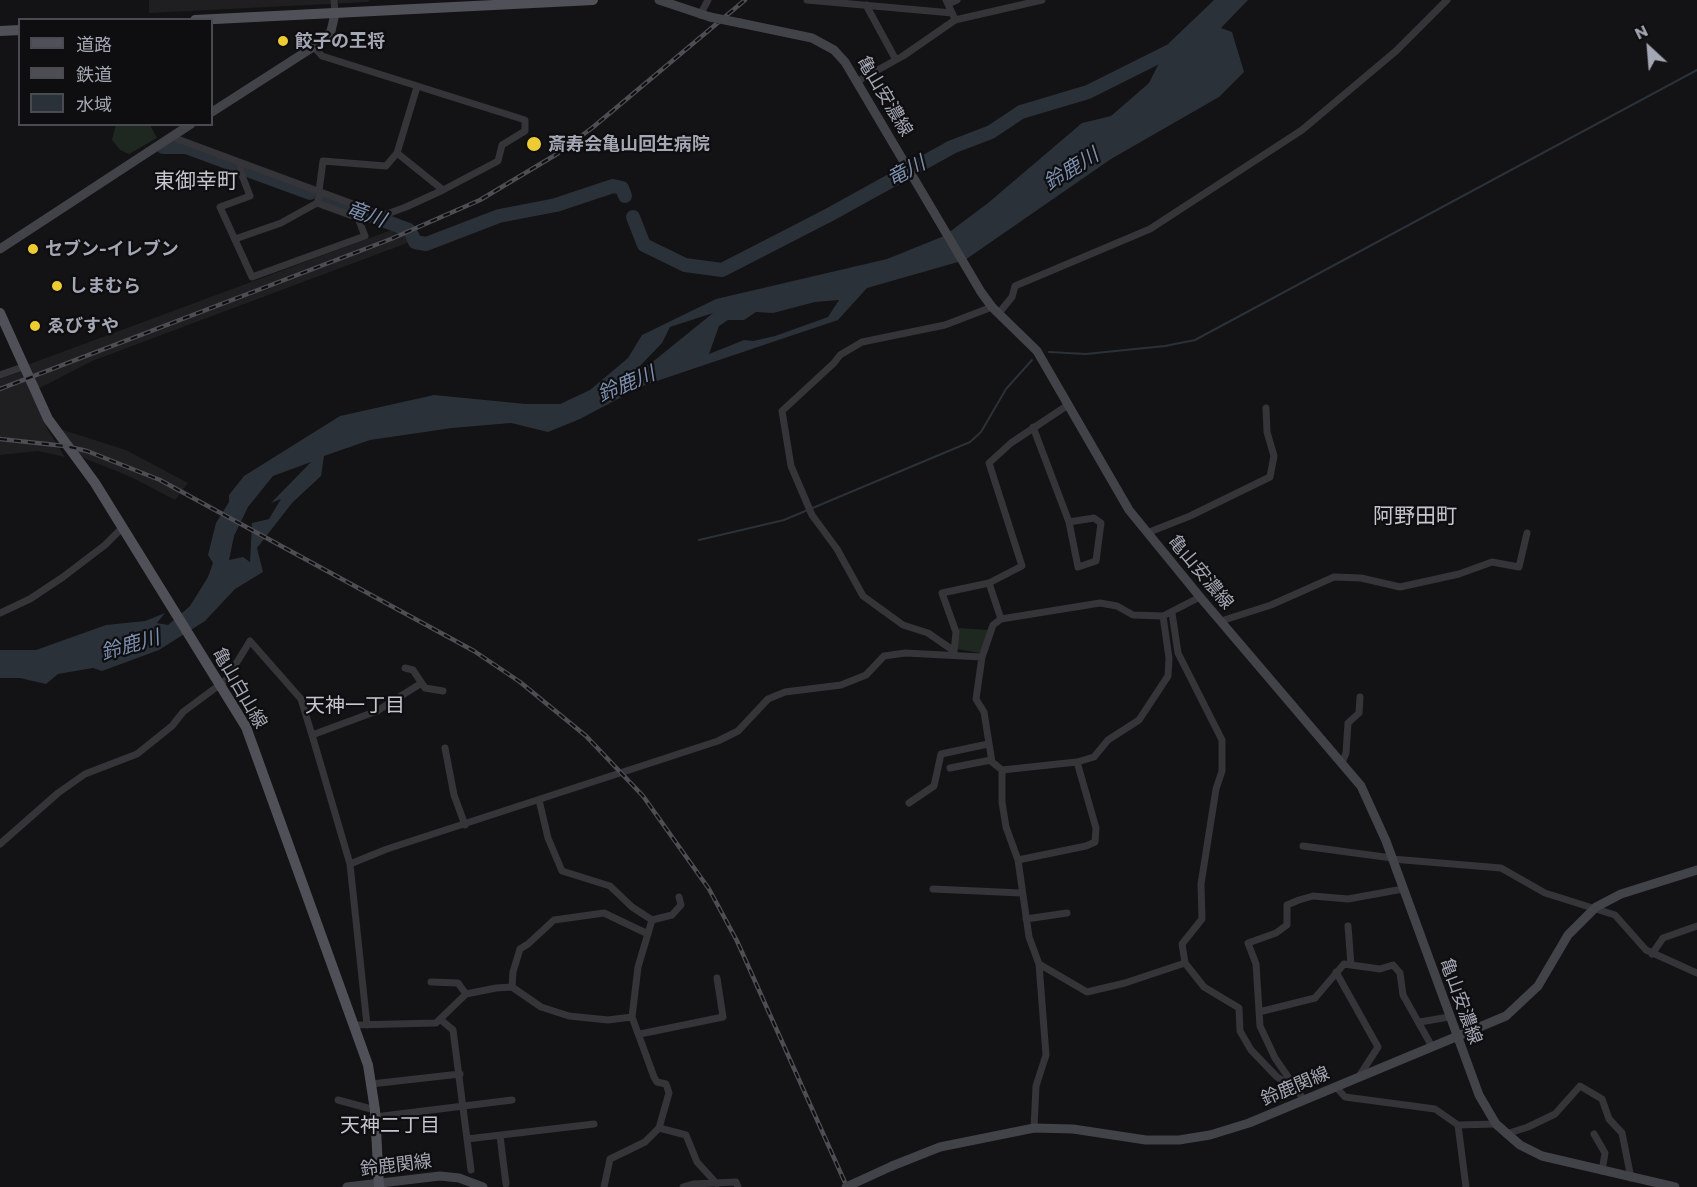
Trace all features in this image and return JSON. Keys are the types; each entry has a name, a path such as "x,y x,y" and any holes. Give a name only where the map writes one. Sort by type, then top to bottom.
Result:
{"main road":[{"path":"213,19 593,0"},
{"name":"亀山安濃線","path":"659,0 705,16 796,33 819,41 840,56 859,83 981,292 1037,351 1116,488 1147,533 1342,763 1371,804 1479,1095 1496,1124 1506,1134 1542,1156 1675,1187"},
{"path":"213,111 314,47 331,31 335,14"},
{"path":"0,31 18,30"},
{"path":"0,249 188,126"},
{"name":"亀山白山線","path":"0,313 48,419 124,530 246,727 354,1025 371,1084 379,1185"},
{"name":"鈴鹿関線","path":"846,1187 940,1147 1034,1128 1073,1129 1146,1140 1179,1140 1238,1127 1506,1016 1538,986 1568,935 1596,907 1621,894 1697,870"},
{"name":"鈴鹿関線","path":"347,1187 449,1176 483,1187"}],"street":[{"path":"334,0 335,14"},
{"path":"705,16 708,0"},
{"path":"807,0 866,5 954,17 1042,0"},
{"path":"954,17 947,2 957,0"},
{"path":"954,653 928,633 903,625 863,596 837,549 812,515 791,466 782,411 840,355 862,342 945,325 996,310 1012,297 1015,286 1150,229 1302,130 1365,79 1447,0"},
{"path":"866,5 896,60"},
{"path":"859,83 896,60 954,17"},
{"path":"172,137 387,214 443,190 498,160 502,145 525,131 527,123 525,120 322,56 314,47"},
{"path":"235,239 281,223 316,203 320,191 323,161 386,166 397,153 417,87"},
{"path":"397,153 443,190"},
{"path":"242,163 240,170 250,196 220,207 252,277 365,236 358,218 316,203"},
{"path":"0,375 23,367"},
{"path":"954,653 956,632 942,592 989,583 1022,566 988,463 997,453 1068,405"},
{"path":"1147,533 1190,516 1270,477 1274,456 1268,432 1266,408"},
{"path":"1033,427 1069,522 1078,567 1096,561 1101,523 1094,518 1069,522"},
{"path":"0,613 30,599 63,577 124,530"},
{"path":"1221,621 1271,605 1334,577 1361,578 1400,587 1459,574 1492,562 1519,567 1527,534"},
{"path":"989,583 1001,619"},
{"path":"1034,1128 1036,1086 1046,1055 1039,964 1031,943 1026,919 1018,860 1006,827 1002,802 1002,770 992,760 984,712 976,694 982,657 993,625 1001,619 1100,603 1117,606 1133,615 1163,616 1200,597"},
{"path":"1172,613 1178,653 1219,730 1223,762 1215,789 1200,884 1202,919 1182,944 1185,963 1204,987 1239,1008 1240,1031 1251,1050 1277,1077 1297,1089"},
{"path":"1002,770 1094,758 1108,740 1139,720 1165,683 1169,667 1163,616"},
{"path":"0,844 58,793 85,774 137,754 172,726 183,712 219,681 226,680 250,641 301,699 312,735 350,864 367,1025"},
{"path":"350,864 718,741 738,731 768,699 785,692 841,685 866,675 884,656 954,653 982,657"},
{"path":"405,668 413,670 420,684 425,688 443,691"},
{"path":"312,735 377,711 420,684"},
{"path":"1342,763 1348,723 1359,713 1360,697"},
{"path":"909,803 934,786 941,754 988,744"},
{"path":"445,748 454,795 465,825"},
{"path":"950,768 992,760"},
{"path":"1018,860 1086,846 1095,842 1096,828 1077,762"},
{"path":"539,800 548,838 562,871 610,886 632,908 652,920 672,915 681,905 679,897"},
{"path":"1303,846 1392,859 1501,868 1545,893 1596,907 1615,915 1652,954 1697,973"},
{"path":"933,889 1021,893"},
{"path":"1304,1100 1265,1039 1260,1026 1256,964 1248,943 1276,933 1287,925 1287,905 1314,896 1348,899 1403,889"},
{"path":"512,987 513,972 520,949 554,920 604,913 648,934"},
{"path":"1026,919 1067,913"},
{"path":"604,1187 610,1159 645,1142 659,1128 668,1089 666,1084 657,1082 654,1077 632,1017 638,967 652,920"},
{"path":"1348,926 1351,965"},
{"path":"1652,954 1664,938 1697,926"},
{"path":"1039,964 1087,992 1185,963"},
{"path":"1259,1012 1315,998 1344,964 1380,969 1393,965 1400,973 1403,995 1430,1042"},
{"path":"1336,972 1378,1047 1358,1078"},
{"path":"639,1034 723,1017 717,978"},
{"path":"431,982 458,983 466,994"},
{"path":"354,1025 431,1024 441,1020 466,994 484,989 512,987 541,1007 569,1016 608,1020 632,1017"},
{"path":"1420,1022 1449,1017"},
{"path":"441,1020 453,1030 471,1170"},
{"path":"371,1084 460,1074"},
{"path":"1506,1134 1528,1127 1555,1114 1580,1086 1602,1099 1609,1119 1622,1133 1631,1178"},
{"path":"1336,1087 1345,1097 1435,1109 1458,1125 1496,1124"},
{"path":"338,1100 375,1113 512,1100"},
{"path":"467,1139 594,1124"},
{"path":"1458,1125 1466,1187"},
{"path":"659,1128 686,1135 697,1162 717,1184"},
{"path":"1594,1134 1605,1153 1602,1171"},
{"path":"500,1136 506,1184"},
{"path":"683,1187 693,1184 736,1182 738,1187"}],"shaded area":[{"path":"149,0 370,0 368,2 149,13"},
{"path":"116,126 151,126 157,138 129,154 120,150 112,140"},
{"path":"397,228 405,231 410,242 92,361 38,389 27,365"},
{"path":"21,372 48,430 65,457 38,451 0,455 0,379"},
{"path":"60,429 126,450 188,483 175,500 131,477 76,455"},
{"path":"959,628 989,630 979,653 957,649"}],"water":[{"name":"鈴鹿川","path":"1214,0 1248,0 1221,28 1232,32 1244,72 1219,97 1111,159 965,260 867,288 838,320 642,386 580,419 548,432 511,423 452,428 370,440 324,456 321,476 292,503 257,548 263,572 235,589 205,621 159,650 102,671 93,668 58,674 46,684 20,678 0,678 0,650 36,650 106,625 145,621 165,613 157,623 168,625 190,606 208,577 213,563 208,555 216,523 229,502 229,495 244,476 340,416 434,395 526,404 560,404 590,390 628,358 642,335 716,299 887,259 944,236 988,203 1082,123 1111,116 1149,83 1169,43","holes":["839,300 828,317 775,336 753,341 744,340 709,354 719,326 728,320 744,320 756,312 773,313 815,302","713,313 650,364 638,368 662,343 670,327","311,462 271,503 281,499 269,519 252,523 250,562 243,557 229,560 234,536 248,507 273,476"]}],"waterway":[{"name":"竜川","path":"633,217 644,245 685,265 722,270 829,215 952,147 991,132 1021,112 1088,92 1180,46"},
{"path":"1049,352 1086,354 1165,346 1195,340 1697,70"},
{"name":"竜川","path":"163,147 186,147 232,164"},
{"name":"竜川","path":"250,171 310,193"},
{"name":"竜川","path":"412,235 415,242 426,244 499,216 556,205 613,186 622,188 625,196"},
{"name":"竜川","path":"323,198 409,230"},
{"path":"699,540 784,520 970,442 981,432 1006,389 1032,360"}],"railway":[{"path":"0,389 391,239 480,200 557,154 592,128 745,0"},
{"path":"0,439 65,446 87,451 160,480 474,651 520,682 586,736 643,796 709,889 737,941 847,1187"}],"place":[{"name":"餃子の王将","path":"283,41"},
{"name":"斎寿会亀山回生病院","path":"534,144"},
{"name":"セブン-イレブン","path":"33,249"},
{"name":"しまむら","path":"57,286"},
{"name":"ゑびすや","path":"35,326"}],"district":[{"name":"東御幸町","path":"196,181"},
{"name":"阿野田町","path":"1415,516"},
{"name":"天神一丁目","path":"355,705"},
{"name":"天神二丁目","path":"390,1125"}]}
